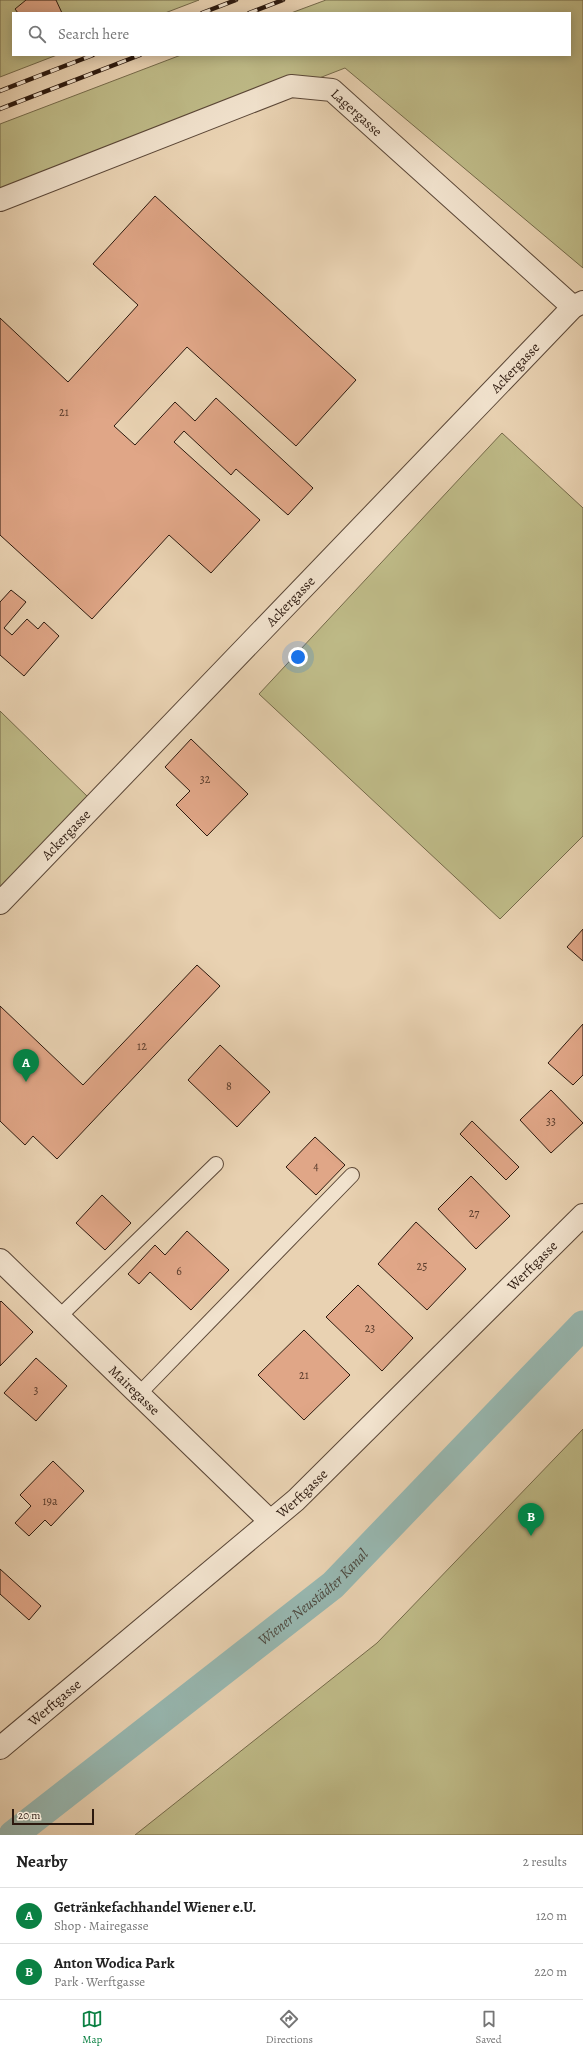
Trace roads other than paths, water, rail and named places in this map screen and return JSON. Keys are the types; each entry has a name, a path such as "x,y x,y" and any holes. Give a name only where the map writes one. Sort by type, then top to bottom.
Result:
{"street":[{"name":"Lagergasse","path":"0,200 291,86 332,90 578,304"},
{"name":"Ackergasse","path":"0,903 578,304"},
{"name":"Werftgasse","path":"0,1748 296,1500 583,1215"},
{"name":"Mairegasse","path":"0,1260 60,1316 138,1395 270,1521"}],"lane":[{"path":"60,1316 216,1164"},
{"path":"138,1395 352,1176"}],"waterway":[{"name":"Wiener Neustädter Kanal","path":"13,1835 333,1585 583,1325"}],"railway":[{"path":"205,12 236,0"},
{"path":"252,12 283,0"},
{"path":"0,91 90,56"},
{"path":"0,109 137,56"}],"place":[{"name":"Getränkefachhandel Wiener e.U.","path":"26,1082"},
{"name":"Anton Wodica Park","path":"531,1536"}]}
